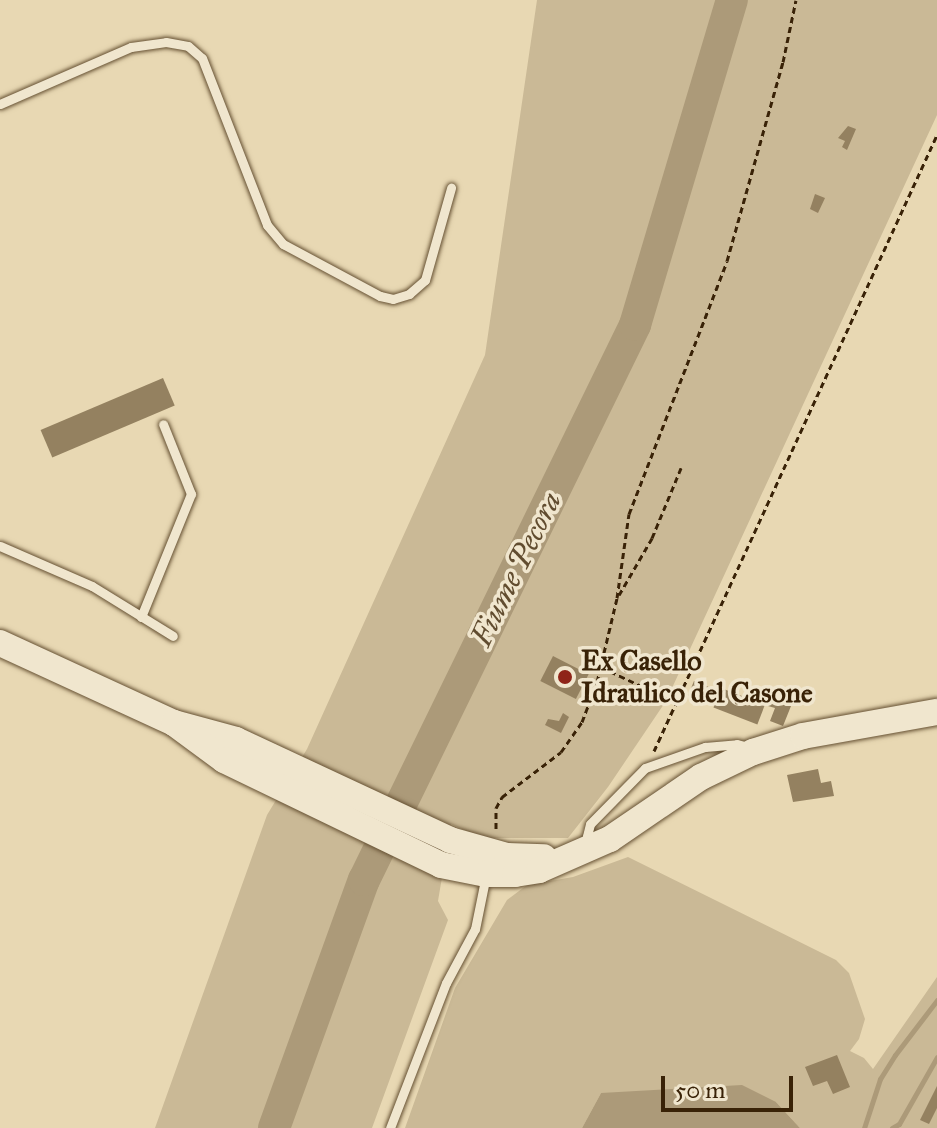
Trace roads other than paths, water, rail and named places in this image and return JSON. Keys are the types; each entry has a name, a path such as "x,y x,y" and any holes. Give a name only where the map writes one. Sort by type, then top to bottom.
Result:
{"street":[{"path":"0,643 174,723 236,740 450,840 494,855 536,858 581,852 631,827 701,777 753,752 803,736 937,712"},
{"path":"174,723 224,760 441,865 494,855"}],"lane":[{"path":"0,104 131,47 166,42 188,46 202,58 267,225 283,244 380,296 393,299 409,294 425,280 451,188"},
{"path":"141,617 191,494 163,424"},
{"path":"0,546 92,586 173,636"},
{"path":"581,852 590,824 645,768 656,762 725,744 746,745 753,752"},
{"path":"390,1128 446,983 475,929 494,855"}],"waterway":[{"name":"Fiume Pecora","path":"274,1128 364,880 635,325 732,0"},
{"path":"864,1128 880,1079 937,1000"},
{"path":"892,1128 899,1124 937,1057"}],"place":[{"name":"Ex Casello Idraulico del Casone","path":"565,677"}]}
